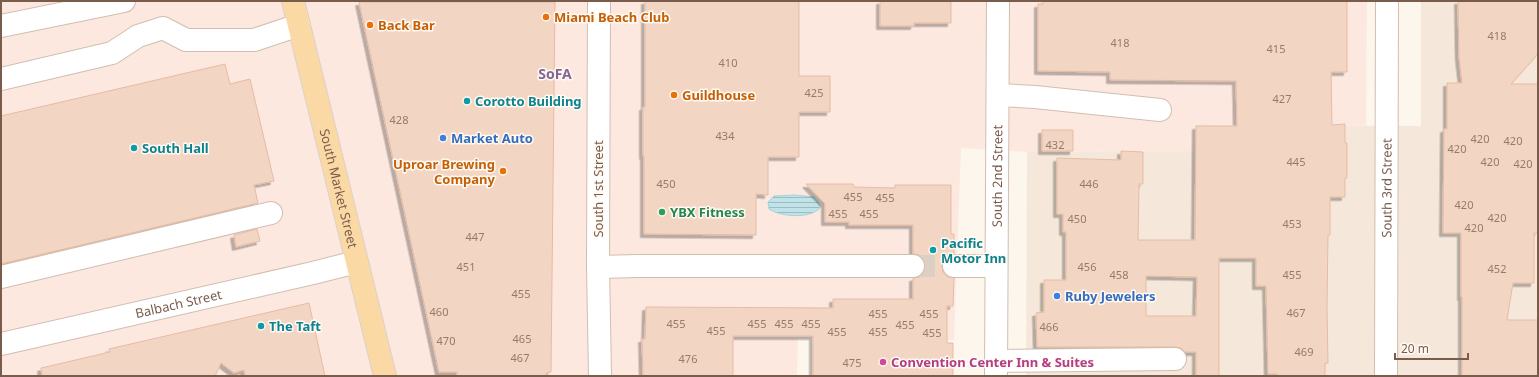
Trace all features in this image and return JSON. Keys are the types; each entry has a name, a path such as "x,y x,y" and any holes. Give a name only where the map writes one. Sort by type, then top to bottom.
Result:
{"main road":[{"name":"South Market Street","path":"293,1 385,376"}],"street":[{"path":"1,26 124,1"},
{"name":"South 1st Street","path":"599,1 598,267 600,376"},
{"name":"South 2nd Street","path":"996,369 998,1"},
{"name":"South 3rd Street","path":"1386,376 1387,1"},
{"path":"1,79 112,53 138,36 163,28 186,40 254,40 299,25"},
{"path":"998,95 1035,96 1160,110"},
{"path":"1,277 271,213"},
{"name":"Balbach Street","path":"1,344 356,262"},
{"path":"598,267 913,266"},
{"path":"954,266 996,266"},
{"path":"996,369 1175,360"}],"shaded area":[{"path":"1,1 1367,1 1366,125 1195,124 1194,151 1027,152 961,148 954,340 798,338 797,376 1,376"},
{"path":"1421,1 1538,1 1538,376 1026,376 1027,152 1194,151 1195,124 1421,126"}],"water":[{"path":"795,195 814,197 819,203 820,208 810,214 795,216 781,214 769,209 768,202 774,196"}],"building":[{"path":"645,1 799,1 799,76 830,76 830,112 799,112 799,157 768,157 768,195 756,194 756,235 644,234 643,107 645,107"},
{"path":"880,1 951,1 951,23 914,23 914,26 880,26"},
{"path":"1043,1 1347,1 1347,72 1331,72 1332,125 1345,124 1345,143 1347,143 1347,178 1345,178 1345,197 1330,197 1327,308 1328,363 1325,363 1325,376 1277,376 1277,374 1268,374 1266,286 1256,286 1256,258 1219,258 1219,376 1196,376 1196,352 1185,352 1181,348 1175,347 1037,347 1036,313 1044,312 1044,280 1066,280 1066,232 1063,232 1063,214 1057,214 1057,158 1121,160 1121,151 1143,152 1143,184 1139,184 1138,240 1195,240 1196,126 1237,126 1236,81 1110,80 1110,72 1038,71 1038,4 1043,4","holes":["1146,276 1197,277 1196,316 1146,316"]},
{"path":"1458,1 1538,1 1538,54 1511,84 1538,84 1538,233 1534,233 1534,283 1513,283 1507,320 1538,320 1538,376 1462,376 1461,233 1443,233 1444,129 1447,129 1447,83 1462,83 1459,57"},
{"path":"359,2 555,2 551,372 546,373 546,376 457,376 457,372 439,372"},
{"name":"South Hall","path":"225,64 230,84 250,79 274,181 254,185 258,203 1,264 1,116"},
{"path":"1042,130 1073,130 1073,151 1042,151"},
{"name":"Pacific Motor Inn","path":"806,184 853,184 854,187 895,188 895,185 951,185 951,234 954,234 954,254 948,255 943,259 942,266 943,273 948,277 954,278 953,306 947,306 947,343 953,343 953,376 813,376 813,336 733,336 733,376 643,376 642,339 645,339 646,307 833,308 833,299 913,299 913,278 920,277 924,272 925,266 924,259 919,255 913,254 913,225 849,225 849,222 825,222 825,204"},
{"path":"257,229 260,241 236,247 234,235"},
{"name":"The Taft","path":"309,303 325,376 245,376 244,370 234,373 221,363 215,376 42,376 41,368 110,352 109,349"}],"tunnel":[{"path":"913,266 954,266"}],"place":[{"name":"Miami Beach Club","path":"546,17"},
{"name":"Back Bar","path":"370,25"},
{"name":"Guildhouse","path":"674,95"},
{"name":"Corotto Building","path":"467,101"},
{"name":"Market Auto","path":"443,138"},
{"name":"South Hall","path":"134,148"},
{"name":"Uproar Brewing Company","path":"503,171"},
{"name":"YBX Fitness","path":"662,212"},
{"name":"Pacific Motor Inn","path":"933,250"},
{"name":"Ruby Jewelers","path":"1057,296"},
{"name":"The Taft","path":"261,326"},
{"name":"Convention Center Inn & Suites","path":"883,362"}],"district":[{"name":"SoFA","path":"555,73"}]}
